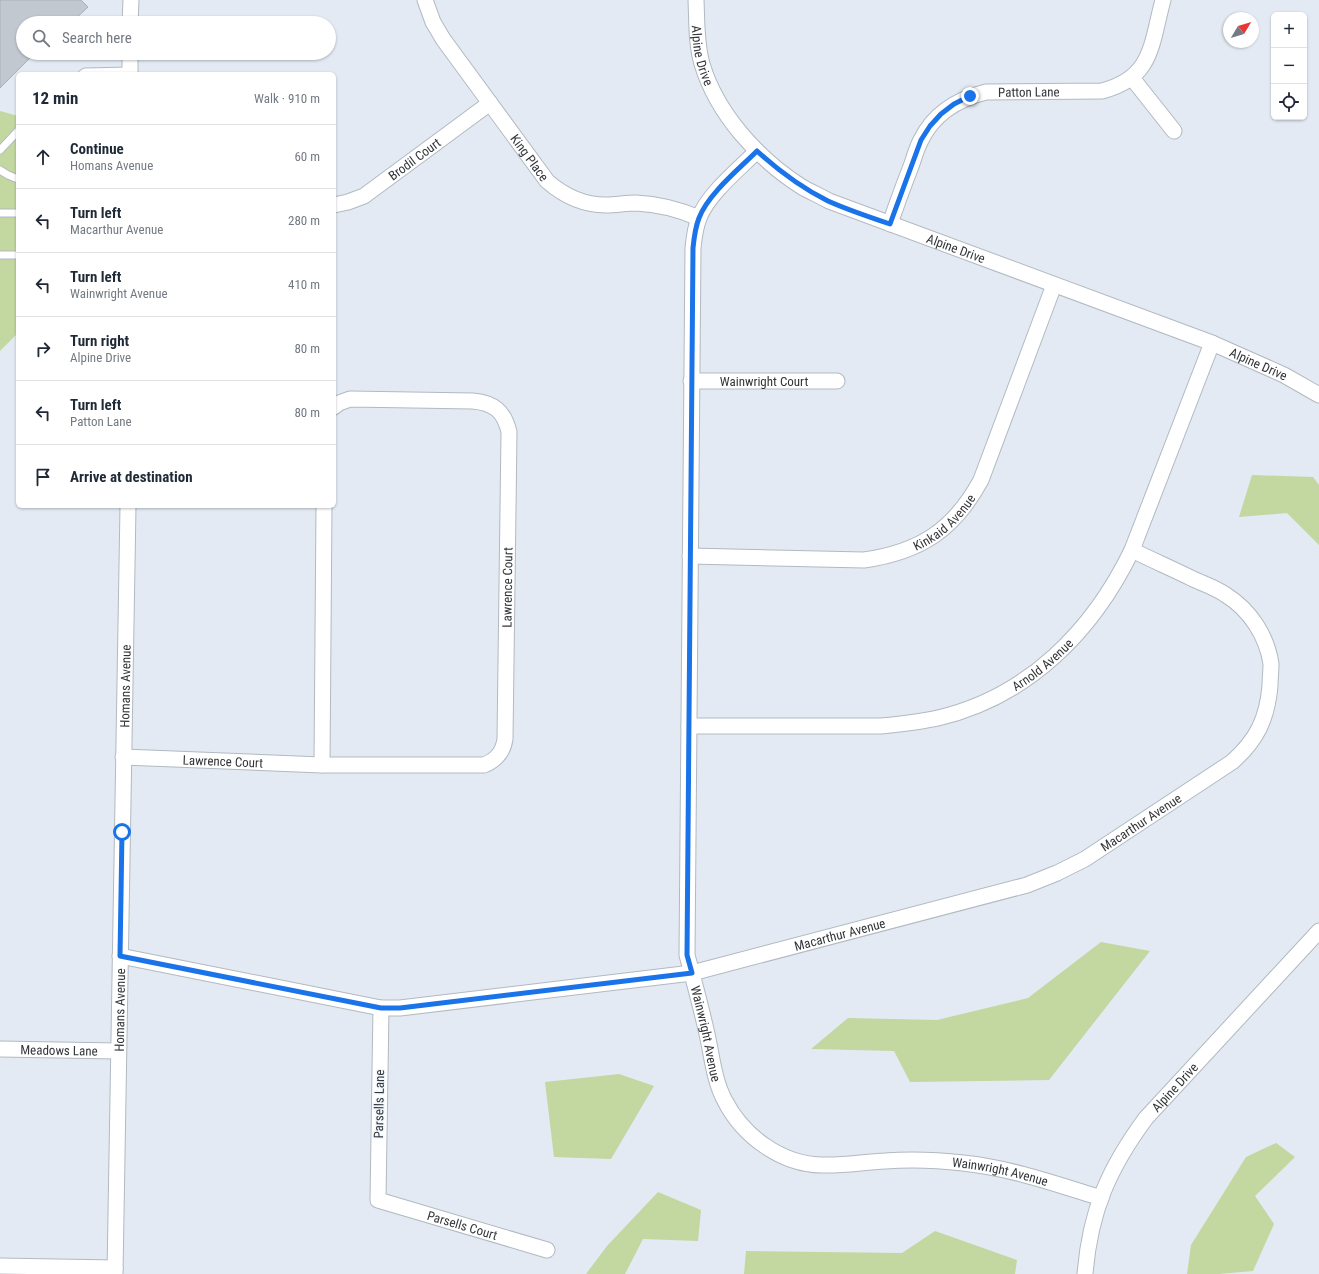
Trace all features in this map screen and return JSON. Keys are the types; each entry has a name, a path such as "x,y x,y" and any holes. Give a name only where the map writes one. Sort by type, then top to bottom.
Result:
{"street":[{"path":"130,0 130,16"},
{"name":"King Place","path":"425,0 433,22 443,39 547,181 559,191 573,199 588,204 658,204 678,209 699,218"},
{"name":"Alpine Drive","path":"696,0 698,41 702,63 709,83 720,104 757,151 777,169 802,187 829,201 1212,343 1284,375 1319,395"},
{"name":"Patton Lane","path":"890,224 921,140 937,118 954,104 970,96 994,92 1102,91 1116,88 1132,78 1142,68 1148,58 1163,0"},
{"path":"130,60 130,72"},
{"path":"1132,78 1174,131"},
{"name":"Brodil Court","path":"336,205 364,196 490,103"},
{"name":"Wainwright Avenue","path":"757,151 712,197 699,218 694,234 693,248 687,955 699,1000 717,1082 725,1101 736,1120 750,1135 764,1146 780,1155 798,1161 819,1165 840,1165 893,1160 925,1160 964,1163 1003,1169 1041,1179 1100,1198"},
{"name":"Kinkaid Avenue","path":"690,556 864,560 886,557 906,551 925,542 943,529 959,514 972,497 981,480 1054,285"},
{"name":"Arnold Avenue","path":"688,726 881,726 918,722 968,708 995,697 1044,665 1064,648 1086,624 1106,597 1123,569 1132,550 1212,343"},
{"name":"Wainwright Court","path":"692,381 837,381"},
{"name":"Lawrence Court","path":"123,757 322,765 484,765 493,761 500,754 504,746 505,739 509,432 507,422 500,412 493,406 483,402 473,401 350,399 336,406"},
{"name":"Homans Avenue","path":"115,1271 128,508"},
{"path":"322,765 324,508"},
{"name":"Macarthur Avenue","path":"120,956 381,1008 400,1008 692,973 1027,885 1057,873 1085,859 1232,762 1244,751 1255,737 1264,719 1268,702 1271,666 1268,649 1261,632 1251,617 1240,605 1225,594 1132,550"},
{"name":"Alpine Drive","path":"1085,1274 1092,1226 1100,1198 1115,1165 1130,1141 1146,1118 1319,931"},
{"name":"Parsells Lane","path":"378,1200 381,1008"},
{"name":"Meadows Lane","path":"0,1049 118,1051"},
{"name":"Parsells Court","path":"378,1200 547,1250"},
{"path":"0,1266 115,1271"}],"lane":[{"path":"85,72 130,72"},
{"path":"0,150 16,133"},
{"path":"0,170 16,178"},
{"path":"0,213 16,213"},
{"path":"0,255 16,255"}],"green space":[{"path":"0,111 16,115 16,335 0,351"},
{"path":"1252,475 1313,477 1319,485 1319,545 1287,513 1239,517"},
{"path":"1101,942 1150,951 1049,1080 910,1082 894,1051 811,1049 848,1018 937,1020 1028,998"},
{"path":"619,1074 654,1086 611,1159 554,1157 545,1082"},
{"path":"1276,1143 1295,1157 1255,1196 1274,1224 1253,1271 1219,1274 1187,1274 1191,1245 1246,1157"},
{"path":"658,1192 701,1210 698,1241 643,1239 625,1274 586,1274 607,1246"},
{"path":"935,1231 1017,1260 1015,1274 744,1274 746,1251 902,1253"}],"building":[{"path":"0,0 81,0 88,7 78,16 16,16 16,60 28,60 0,88"}],"route":[{"path":"122,832 120,956 381,1008 400,1008 692,973 687,955 693,248 694,234 699,218 712,197 757,151 777,169 802,187 829,201 890,224 921,140 930,126 941,114 954,104 970,96"}]}
